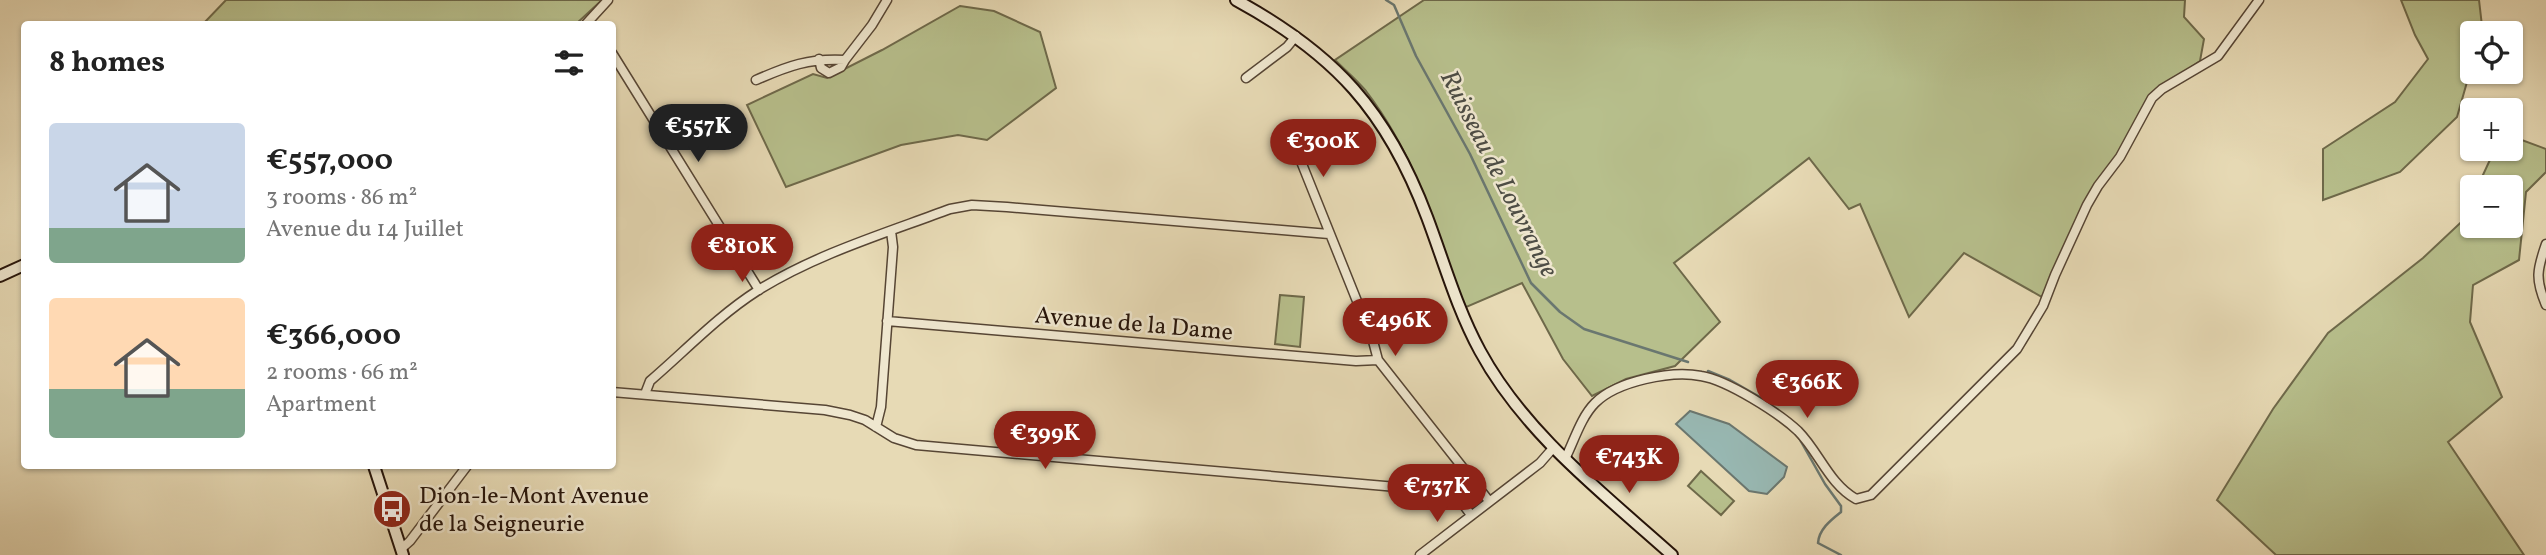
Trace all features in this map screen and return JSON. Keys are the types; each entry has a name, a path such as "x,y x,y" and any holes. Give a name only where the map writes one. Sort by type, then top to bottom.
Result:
{"street":[{"path":"591,21 608,0"},
{"path":"819,59 821,68 829,74 841,67 887,0"},
{"path":"1236,0 1296,36 1361,96 1387,133 1411,177 1455,295 1480,352 1507,393 1565,458 1672,555"},
{"path":"1565,458 1590,408 1604,396 1629,384 1656,377 1702,376 1731,387 1784,419 1799,433 1848,494 1856,499 1871,495 1927,436 1975,393 2017,349 2043,306 2087,205 2120,157 2152,98 2162,89 2218,56 2259,0"},
{"path":"1246,78 1287,47 1296,36"},
{"path":"616,59 759,290"},
{"path":"756,80 787,66 819,59 845,60"},
{"path":"1290,134 1373,341 1378,360 1489,501"},
{"path":"645,394 650,381 738,304 759,290 804,265 950,209 972,205 1329,234"},
{"path":"876,427 881,407 894,247 891,231"},
{"path":"2546,244 2537,270 2539,289 2546,305"},
{"path":"0,275 21,266"},
{"name":"Avenue de la Dame","path":"887,321 1356,361 1378,360"},
{"path":"616,392 825,410 850,415 894,439 916,445 1454,492 1470,479"},
{"path":"1420,555 1540,463 1554,447"},
{"path":"375,469 402,552"},
{"path":"402,552 465,469"},
{"path":"1454,492 1471,515"}],"green space":[{"path":"226,0 602,0 579,21 206,21"},
{"path":"1424,0 2185,0 2184,17 2204,39 2200,61 2154,93 2042,297 1964,253 1909,317 1860,204 1849,209 1809,158 1674,263 1720,322 1675,366 1626,379 1592,396 1563,359 1522,283 1464,308 1424,195 1399,142 1366,91 1335,60"},
{"path":"2401,0 2479,0 2481,21 2460,21 2460,84 2466,84 2462,98 2460,98 2457,117 2400,172 2323,200 2323,149 2395,102 2428,59"},
{"path":"960,6 994,11 1040,32 1056,88 987,140 958,135 901,145 786,187 747,105 813,74 827,78"},
{"path":"2523,140 2546,149 2546,172 2526,192 2523,221 2523,175 2483,175 2489,161 2523,161"},
{"path":"2460,223 2460,238 2521,238 2519,260 2473,285 2470,322 2502,397 2448,442 2524,555 2276,555 2217,500 2273,409 2328,333 2423,258"},
{"path":"1280,295 1304,297 1300,347 1275,344"},
{"path":"1701,471 1734,501 1721,515 1688,486"}],"water":[{"path":"1690,411 1729,424 1787,467 1784,477 1767,494 1749,491 1676,424"}],"waterway":[{"name":"Ruisseau de Louvrange","path":"1386,0 1394,5 1416,56 1470,154 1531,283 1560,312 1584,329 1688,362"},
{"name":"Ruisseau de Louvrange","path":"1708,371 1765,400"},
{"name":"Ruisseau de Louvrange","path":"1799,438 1841,506 1841,512 1823,529 1818,543 1841,555"}],"place":[{"name":"Dion-le-Mont Avenue de la Seigneurie","path":"392,509"}]}
